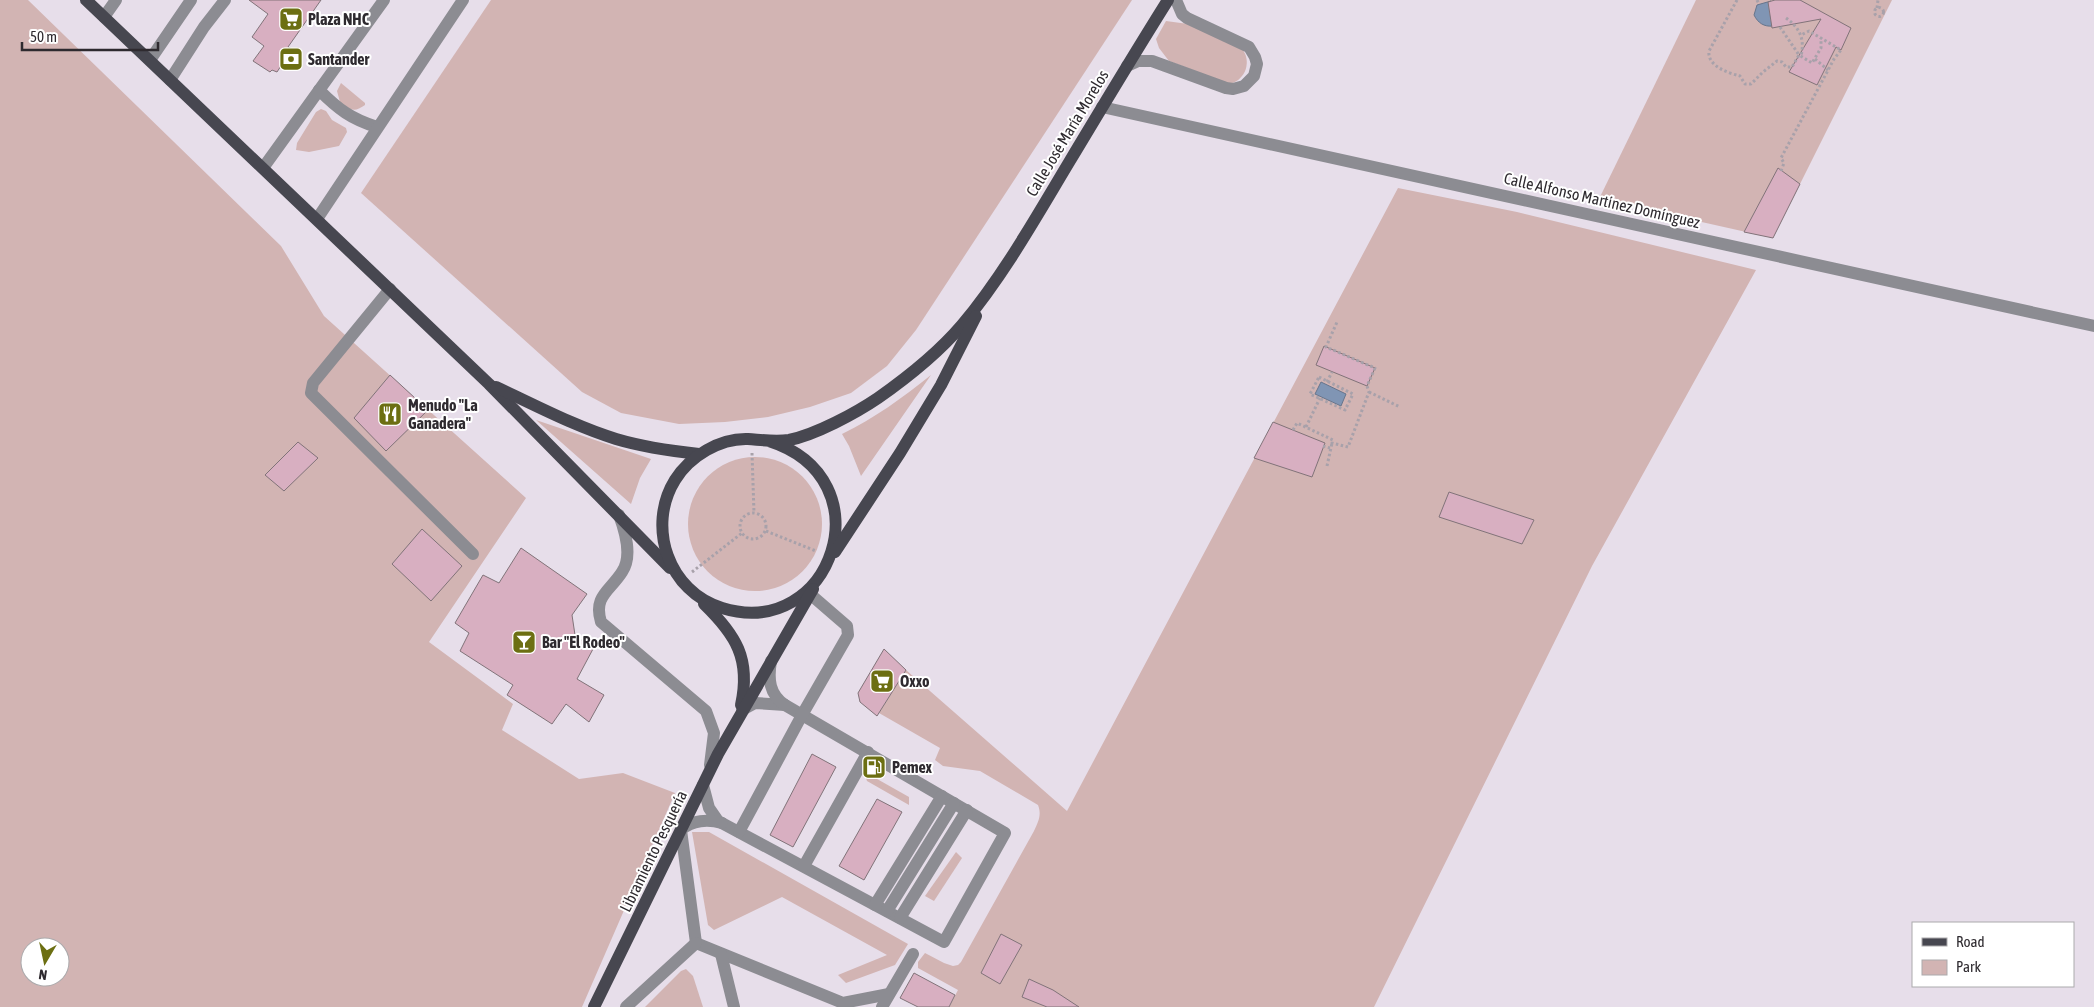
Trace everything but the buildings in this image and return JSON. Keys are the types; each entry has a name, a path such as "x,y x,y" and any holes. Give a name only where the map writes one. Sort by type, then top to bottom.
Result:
{"main road":[{"path":"86,0 489,384 723,622 738,644 742,662 744,686 741,705 734,724"},
{"name":"Calle José María Morelos","path":"994,283 1168,0"},
{"path":"994,283 941,386 900,453 811,587 796,599 778,607 759,612 740,612 721,608 703,599 682,580 669,559 664,543 662,526 663,510 668,494 676,478 686,465 699,454 721,444 751,439 787,440 806,435 877,399 915,369 961,326 994,283"},
{"path":"489,384 566,420 615,438 652,448 699,454"},
{"path":"769,441 795,452 806,460 824,481 830,494 836,521 836,535 827,563"},
{"name":"Libramiento Pesquería","path":"594,1007 734,724 827,563"}],"street":[{"path":"104,17 116,0"},
{"path":"150,60 191,0"},
{"path":"170,80 204,27 225,0"},
{"path":"263,168 384,0"},
{"path":"317,219 463,0"},
{"path":"1127,66 1138,61 1152,61 1229,89 1244,86 1252,80 1257,64 1249,47 1187,18 1182,14 1176,0"},
{"path":"319,90 343,113 353,119 377,127"},
{"name":"Calle Alfonso Martínez Domínguez","path":"1102,107 2094,326"},
{"path":"390,289 313,383 311,393 473,554"},
{"path":"618,515 626,539 626,559 622,572 602,598 598,613 601,622 706,711 714,733 713,754 705,780 711,813 722,823 944,942 1005,833 784,705 776,698 770,686 772,660"},
{"path":"739,832 802,715 848,635 847,626 810,594"},
{"path":"742,710 755,703 784,705"},
{"path":"804,866 868,752"},
{"path":"875,905 942,796"},
{"path":"887,911 954,803"},
{"path":"900,918 966,810"},
{"path":"696,943 681,830 689,824 703,821 722,823"},
{"path":"696,943 843,1003 855,1004 889,994"},
{"path":"626,1007 696,943"},
{"path":"721,954 734,1007"},
{"path":"882,1007 913,954"}],"path":[{"path":"1737,0 1709,51 1709,58 1729,73 1740,76 1747,85 1752,83 1762,72 1777,61 1782,62 1786,67 1792,67 1800,56 1803,45 1801,35 1795,25 1786,18"},
{"path":"1756,0 1758,4"},
{"path":"1878,0 1878,8"},
{"path":"1780,27 1800,56 1812,63 1821,48 1821,38"},
{"path":"1782,170 1784,163 1781,158 1828,70 1841,50 1809,32 1801,35"},
{"path":"1815,59 1828,70"},
{"path":"1332,443 1348,447 1369,392 1367,386 1375,368 1326,347 1337,322"},
{"path":"1327,382 1332,372"},
{"path":"1319,378 1327,382 1353,394 1345,410 1310,394 1319,378"},
{"path":"1369,392 1400,407"},
{"path":"1306,427 1320,398"},
{"path":"1293,430 1297,422 1333,440 1326,466"},
{"path":"751,439 754,513"},
{"path":"1323,446 1330,448"},
{"path":"754,513 764,519 766,531 757,539 748,538 742,533 741,521 746,515 754,513"},
{"path":"766,531 827,563"},
{"path":"682,580 742,533"}],"green space":[{"path":"0,0 28,0 281,246 324,316 526,498 429,642 513,704 502,730 579,779 623,773 675,793 582,1007 0,1007"},
{"path":"491,0 1132,0 916,330 887,366 851,393 810,407 768,417 725,422 679,424 621,413 582,392 361,193"},
{"path":"1696,0 1892,0 1773,238 1599,199"},
{"path":"1166,21 1188,24 1243,50 1247,61 1242,76 1229,84 1169,61 1159,48 1156,39"},
{"path":"341,83 365,105 352,110 340,102 337,91"},
{"path":"321,109 326,111 332,120 346,128 347,132 339,146 309,152 296,150 297,143 316,112"},
{"path":"1398,188 1517,212 1756,270 1592,566 1374,1007 949,1007 958,990 918,968 918,962 925,953 953,966 961,962 1034,831 1040,812 1038,805 980,771 943,766 935,760 940,748 879,713 906,670 1067,811"},
{"path":"931,375 861,476 842,434 888,407"},
{"path":"536,420 651,459 640,478 631,504"},
{"path":"755,457 781,462 792,468 802,477 811,487 817,498 822,524 817,550 811,561 802,571 792,580 781,586 755,591 729,586 718,580 708,571 699,561 693,550 688,524 693,498 699,487 708,477 718,468 729,462"},
{"path":"865,775 870,775 909,797 909,805 867,781"},
{"path":"692,832 709,832 908,944 895,965 846,983 838,975 887,955 782,897 714,930 708,925"},
{"path":"956,852 962,858 934,901 925,896"},
{"path":"686,969 693,976 703,1007 645,1007 681,971"}],"water":[{"path":"1771,1 1773,26 1767,26 1759,22 1754,15 1757,5"},
{"path":"1321,382 1346,394 1341,406 1315,394"}],"place":[{"name":"Plaza NHC","path":"291,19"},
{"name":"Santander","path":"291,59"},
{"name":"Menudo \"La Ganadera\"","path":"390,414"},
{"name":"Bar \"El Rodeo\"","path":"524,642"},
{"name":"Oxxo","path":"882,681"},
{"name":"Pemex","path":"874,767"}]}
